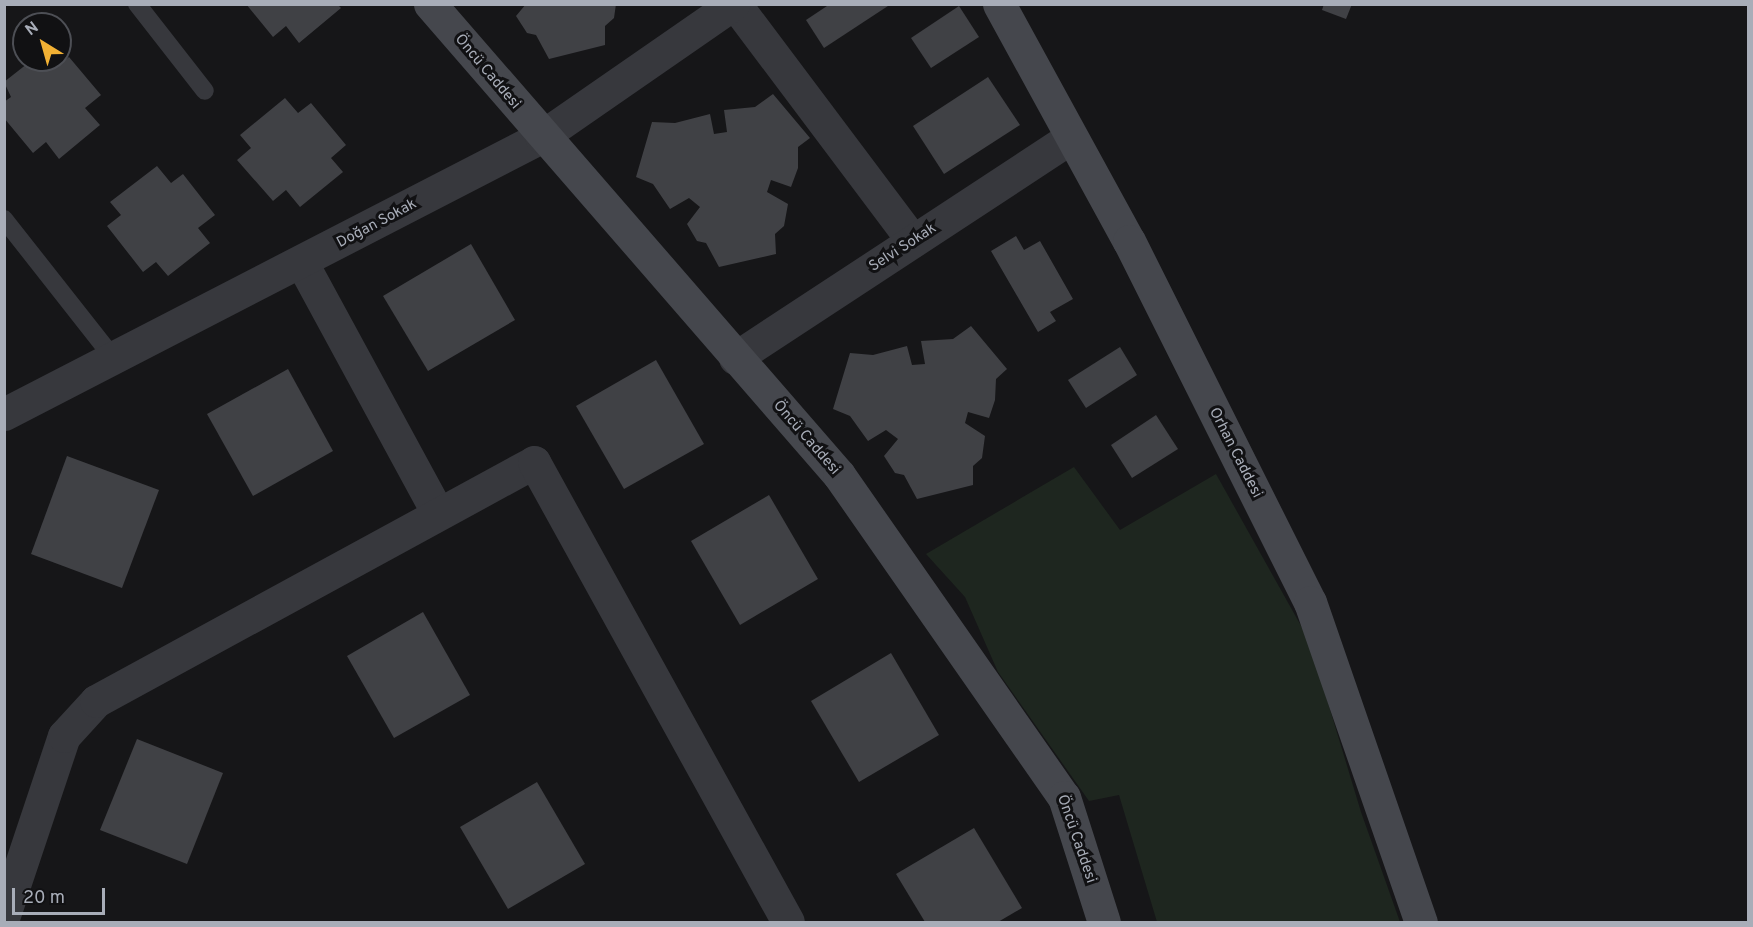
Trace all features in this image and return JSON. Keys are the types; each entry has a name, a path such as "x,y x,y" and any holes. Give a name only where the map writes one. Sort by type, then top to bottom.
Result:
{"street":[{"name":"Öncü Caddesi","path":"430,4 541,137 839,475 1064,797 1104,922"},
{"name":"Doğan Sokak","path":"4,414 303,263 541,137 734,4"},
{"path":"734,4 913,241"},
{"name":"Orhan Caddesi","path":"999,4 1129,241 1310,602 1421,922"},
{"name":"Selvi Sokak","path":"735,358 1071,137"},
{"path":"303,263 438,514"},
{"path":"4,915 63,736 96,701 534,462 788,922"}],"lane":[{"path":"137,4 204,91"},
{"path":"4,219 114,359"}],"shaded area":[{"path":"1074,467 1120,530 1216,474 1309,640 1361,812 1400,922 1157,922 1119,795 1089,801 998,672 965,597 926,554"}],"building":[{"path":"246,4 337,4 341,8 299,43 286,26 273,37"},
{"path":"526,4 616,4 614,18 605,26 605,45 549,59 536,35 527,33 516,16"},
{"path":"830,4 891,4 824,48 806,20"},
{"path":"1324,4 1352,4 1346,19 1322,10"},
{"path":"959,6 979,37 931,68 911,38"},
{"path":"72,61 101,95 85,108 100,125 59,159 46,142 33,153 4,118 4,102 11,97 4,82 17,72 72,72"},
{"path":"988,77 1020,125 944,174 913,126"},
{"path":"773,94 810,138 798,147 798,168 791,187 771,180 767,192 788,204 784,226 775,234 776,254 719,267 706,243 697,241 687,224 700,207 689,198 670,209 653,184 636,177 652,122 675,123 710,114 714,134 727,132 724,110 755,107"},
{"path":"285,98 298,113 311,103 346,145 331,158 343,172 300,207 286,190 273,201 237,160 251,148 240,135"},
{"path":"157,166 171,183 183,174 215,215 198,228 210,243 168,276 156,262 143,272 107,226 121,215 110,202"},
{"path":"1016,236 1024,250 1040,241 1073,299 1050,312 1056,321 1038,332 991,251"},
{"path":"471,244 515,320 428,371 383,296"},
{"path":"971,326 1007,369 996,379 995,400 989,418 968,412 965,423 985,436 982,458 973,466 973,485 917,499 904,475 895,473 884,456 898,439 886,430 868,441 850,416 833,409 850,353 873,355 907,346 912,365 925,364 921,341 953,339"},
{"path":"1120,347 1137,375 1086,408 1068,380"},
{"path":"656,360 704,444 624,489 576,406"},
{"path":"288,369 333,451 253,496 207,414"},
{"path":"1156,415 1178,449 1132,478 1111,445"},
{"path":"67,456 159,490 122,588 31,554"},
{"path":"769,495 818,579 740,625 691,541"},
{"path":"423,612 470,695 394,738 347,656"},
{"path":"891,653 939,735 859,782 811,701"},
{"path":"137,739 223,773 187,864 100,830"},
{"path":"537,782 585,864 508,909 460,827"},
{"path":"974,828 1022,908 998,922 925,922 896,874"}]}
